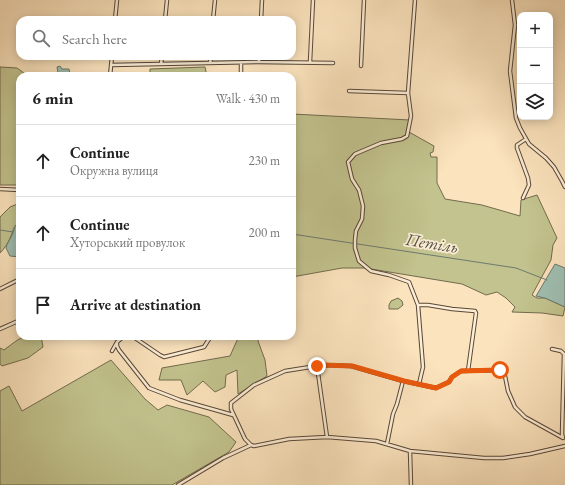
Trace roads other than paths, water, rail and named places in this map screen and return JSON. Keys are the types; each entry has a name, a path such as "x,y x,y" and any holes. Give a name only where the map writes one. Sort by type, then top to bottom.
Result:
{"street":[{"path":"115,16 117,0"},
{"path":"165,16 167,0"},
{"path":"213,16 215,0"},
{"path":"261,16 262,0"},
{"path":"310,62 313,0"},
{"path":"361,66 364,0"},
{"path":"415,0 408,93 411,116 407,136 402,139 381,143 355,154 348,162 352,180 359,190 363,206 362,219 356,231 355,240 355,248 359,262 371,271 409,282 418,305 423,367 419,384"},
{"path":"512,0 515,25 510,71 516,118 526,140 554,167 564,182 565,187"},
{"path":"110,72 112,60"},
{"path":"161,64 162,60"},
{"path":"210,60 210,64"},
{"path":"111,66 259,62 334,63"},
{"path":"241,63 241,72"},
{"path":"349,91 408,93"},
{"path":"522,198 529,186 528,178 517,148 518,145 526,140"},
{"path":"0,189 16,190"},
{"path":"0,289 16,281"},
{"path":"418,305 475,311 476,313 468,371"},
{"path":"0,329 16,322"},
{"path":"112,351 119,340"},
{"path":"138,340 160,356 164,357 204,347 208,340"},
{"path":"117,342 116,346 149,388 180,400 234,415"},
{"path":"552,349 561,351 564,354 562,434 564,439"},
{"path":"251,445 245,439 230,409 231,403 254,385 285,371 323,365 352,366 404,381 436,388 449,382 452,377 461,371 500,370 505,376 508,391 515,407 525,417 564,439"},
{"path":"317,366 327,437"},
{"path":"387,444 393,414 404,381"},
{"path":"178,485 223,458 251,445 254,446 289,438 327,437 376,441 410,451 484,458 503,458 530,454 565,446"},
{"path":"410,451 411,485"}],"waterway":[{"name":"Петіль","path":"0,230 13,232"},
{"name":"Петіль","path":"296,235 516,268 547,280"}]}
